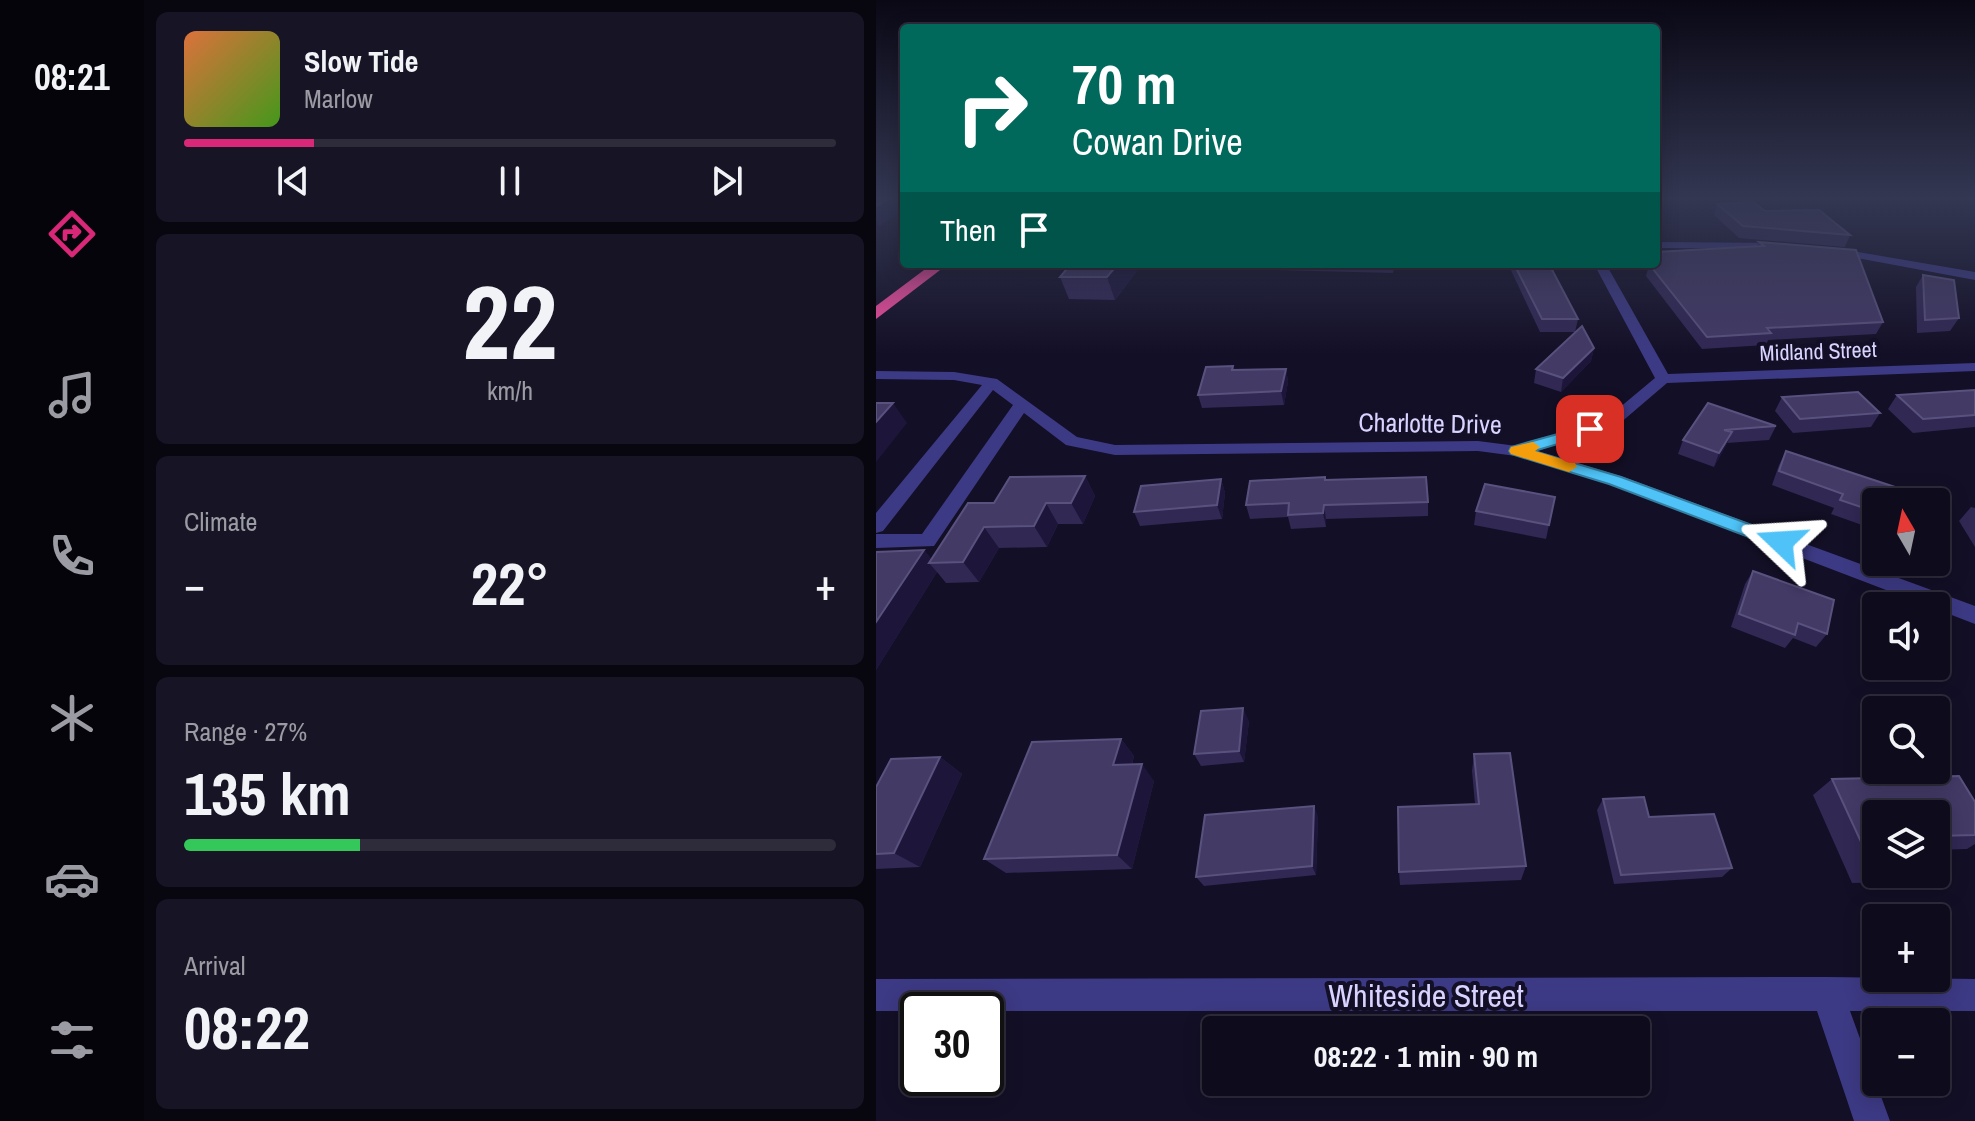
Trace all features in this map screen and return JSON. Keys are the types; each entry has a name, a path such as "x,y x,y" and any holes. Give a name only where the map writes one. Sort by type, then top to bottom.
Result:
{"highway":[{"path":"876,314 936,268"}],"street":[{"path":"1817,249 1858,253 1975,276"},
{"path":"1517,451 1567,438 1613,421 1663,379 1602,268"},
{"name":"Midland Street","path":"1663,379 1975,367"},
{"name":"Charlotte Drive","path":"876,375 954,376 992,382 1072,441 1115,450 1478,446 1517,451 1615,480 1975,615"},
{"path":"876,526 992,382"},
{"path":"876,541 927,541 1022,404"},
{"path":"1827,993 1872,1121"},
{"name":"Whiteside Street","path":"876,995 1975,995"}],"building":[{"path":"1856,250 1883,322 1767,328 1771,333 1707,337 1652,268 1660,268 1660,252"},
{"path":"1068,268 1115,268 1107,277 1060,277"},
{"path":"1516,268 1551,268 1578,319 1542,319"},
{"path":"1923,275 1954,280 1959,318 1925,320"},
{"path":"1582,326 1594,348 1563,378 1536,369"},
{"path":"1233,366 1232,370 1286,369 1281,391 1198,395 1206,367"},
{"path":"1975,390 1975,415 1923,419 1897,395"},
{"path":"1858,392 1880,413 1800,419 1782,397"},
{"path":"876,403 893,403 876,422"},
{"path":"1708,403 1776,426 1724,430 1732,432 1719,453 1683,440"},
{"path":"1786,451 1898,488 1862,488 1862,507 1840,500 1843,494 1779,471"},
{"path":"1085,476 1071,503 1046,503 1034,526 984,527 963,562 929,563 968,503 994,503 1010,477"},
{"path":"1325,477 1325,480 1426,477 1428,502 1324,505 1323,513 1288,515 1289,503 1246,505 1250,481"},
{"path":"1221,479 1217,505 1134,512 1141,486"},
{"path":"1485,484 1555,497 1549,525 1476,511"},
{"path":"924,550 876,622 876,552"},
{"path":"1753,571 1834,600 1827,634 1798,623 1795,635 1739,614"},
{"path":"1243,708 1239,751 1194,754 1201,711"},
{"path":"1121,739 1113,765 1142,764 1117,855 984,859 1032,742"},
{"path":"1510,753 1526,866 1399,872 1398,807 1479,804 1474,754"},
{"path":"940,757 894,853 876,854 876,787 891,759"},
{"path":"1950,776 1959,776 1975,802 1975,835 1950,836 1950,800 1862,800 1862,844 1832,779 1862,778 1862,784 1950,784"},
{"path":"1644,797 1649,817 1714,814 1732,868 1621,875 1603,799"},
{"path":"1314,806 1312,866 1196,877 1205,815"}],"slow traffic":[{"path":"1533,447 1517,451 1569,467"}],"route":[{"path":"1590,429 1517,451 1615,480 1781,542"}]}
